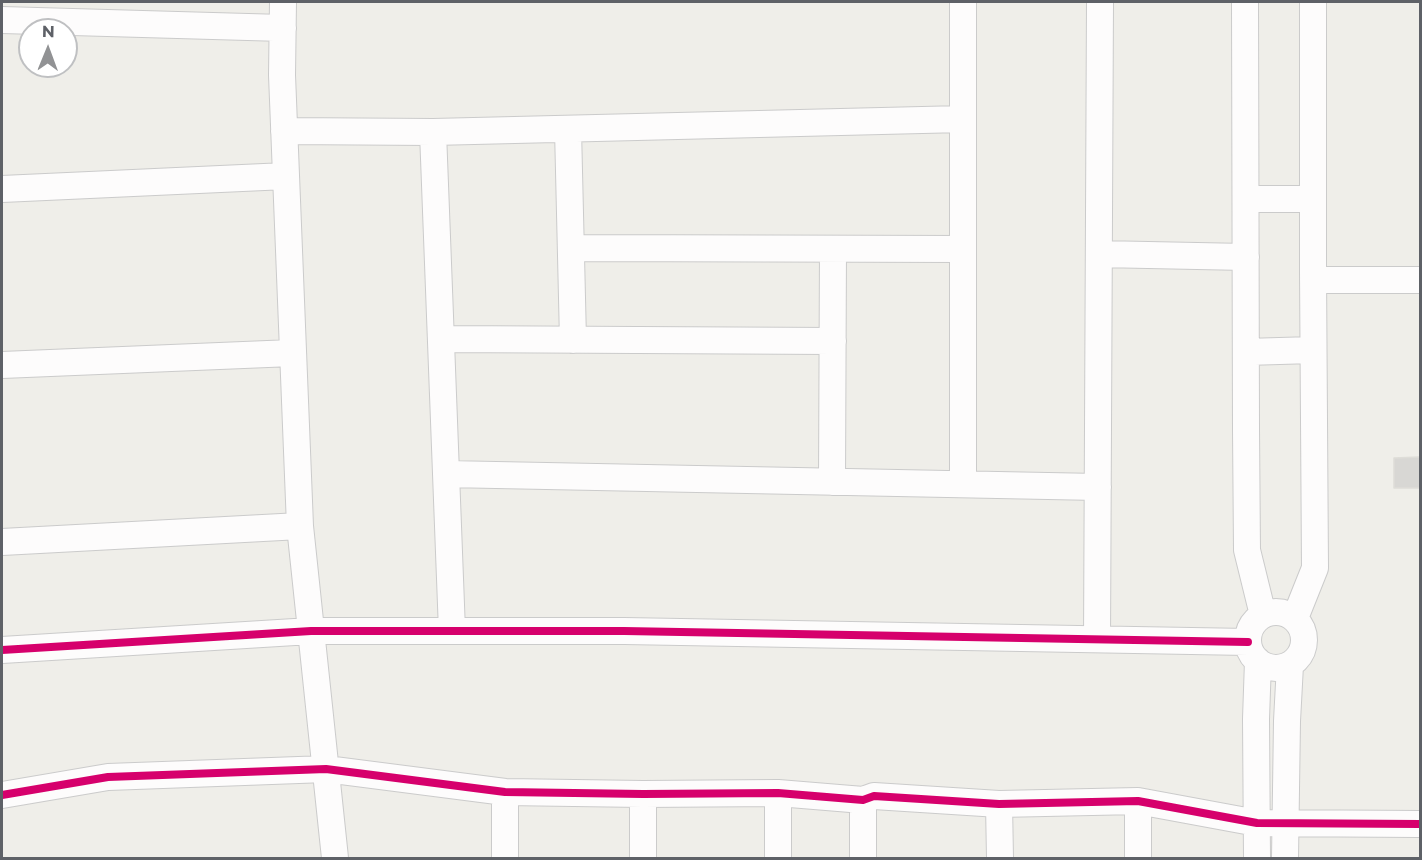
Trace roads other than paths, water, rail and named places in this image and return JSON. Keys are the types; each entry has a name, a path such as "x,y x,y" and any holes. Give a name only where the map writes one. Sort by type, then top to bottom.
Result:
{"street":[{"path":"283,2 282,75 300,526 335,858"},
{"path":"963,2 963,484"},
{"path":"1097,639 1100,2"},
{"path":"1245,2 1247,549 1263,615"},
{"path":"1295,618 1315,568 1313,2"},
{"path":"2,20 283,28"},
{"path":"284,131 433,132 963,119"},
{"path":"568,129 573,340"},
{"path":"433,132 452,631"},
{"path":"2,189 286,176"},
{"path":"1246,199 1313,199"},
{"path":"572,248 963,249"},
{"path":"832,482 833,249"},
{"path":"1099,254 1246,257"},
{"path":"1313,280 1420,280"},
{"path":"441,339 833,341"},
{"path":"1246,352 1313,350"},
{"path":"2,365 292,353"},
{"path":"446,474 1098,487"},
{"path":"2,542 300,526"},
{"path":"2,650 311,631 647,632 1097,639 1253,652 1268,667 1278,668 1290,665 1298,658 1303,649 1304,638 1300,624 1295,618 1282,612 1263,615 1254,622 1250,630 1253,652 1256,718 1257,858"},
{"path":"1285,858 1290,665"},
{"path":"2,795 108,777 326,769 505,792 778,793 863,800 874,796 999,804 1138,801 1257,823 1420,824"},
{"path":"505,792 505,858"},
{"path":"778,793 778,858"},
{"path":"643,794 643,858"},
{"path":"863,800 863,858"},
{"path":"1138,801 1138,858"},
{"path":"999,804 1000,858"}]}
